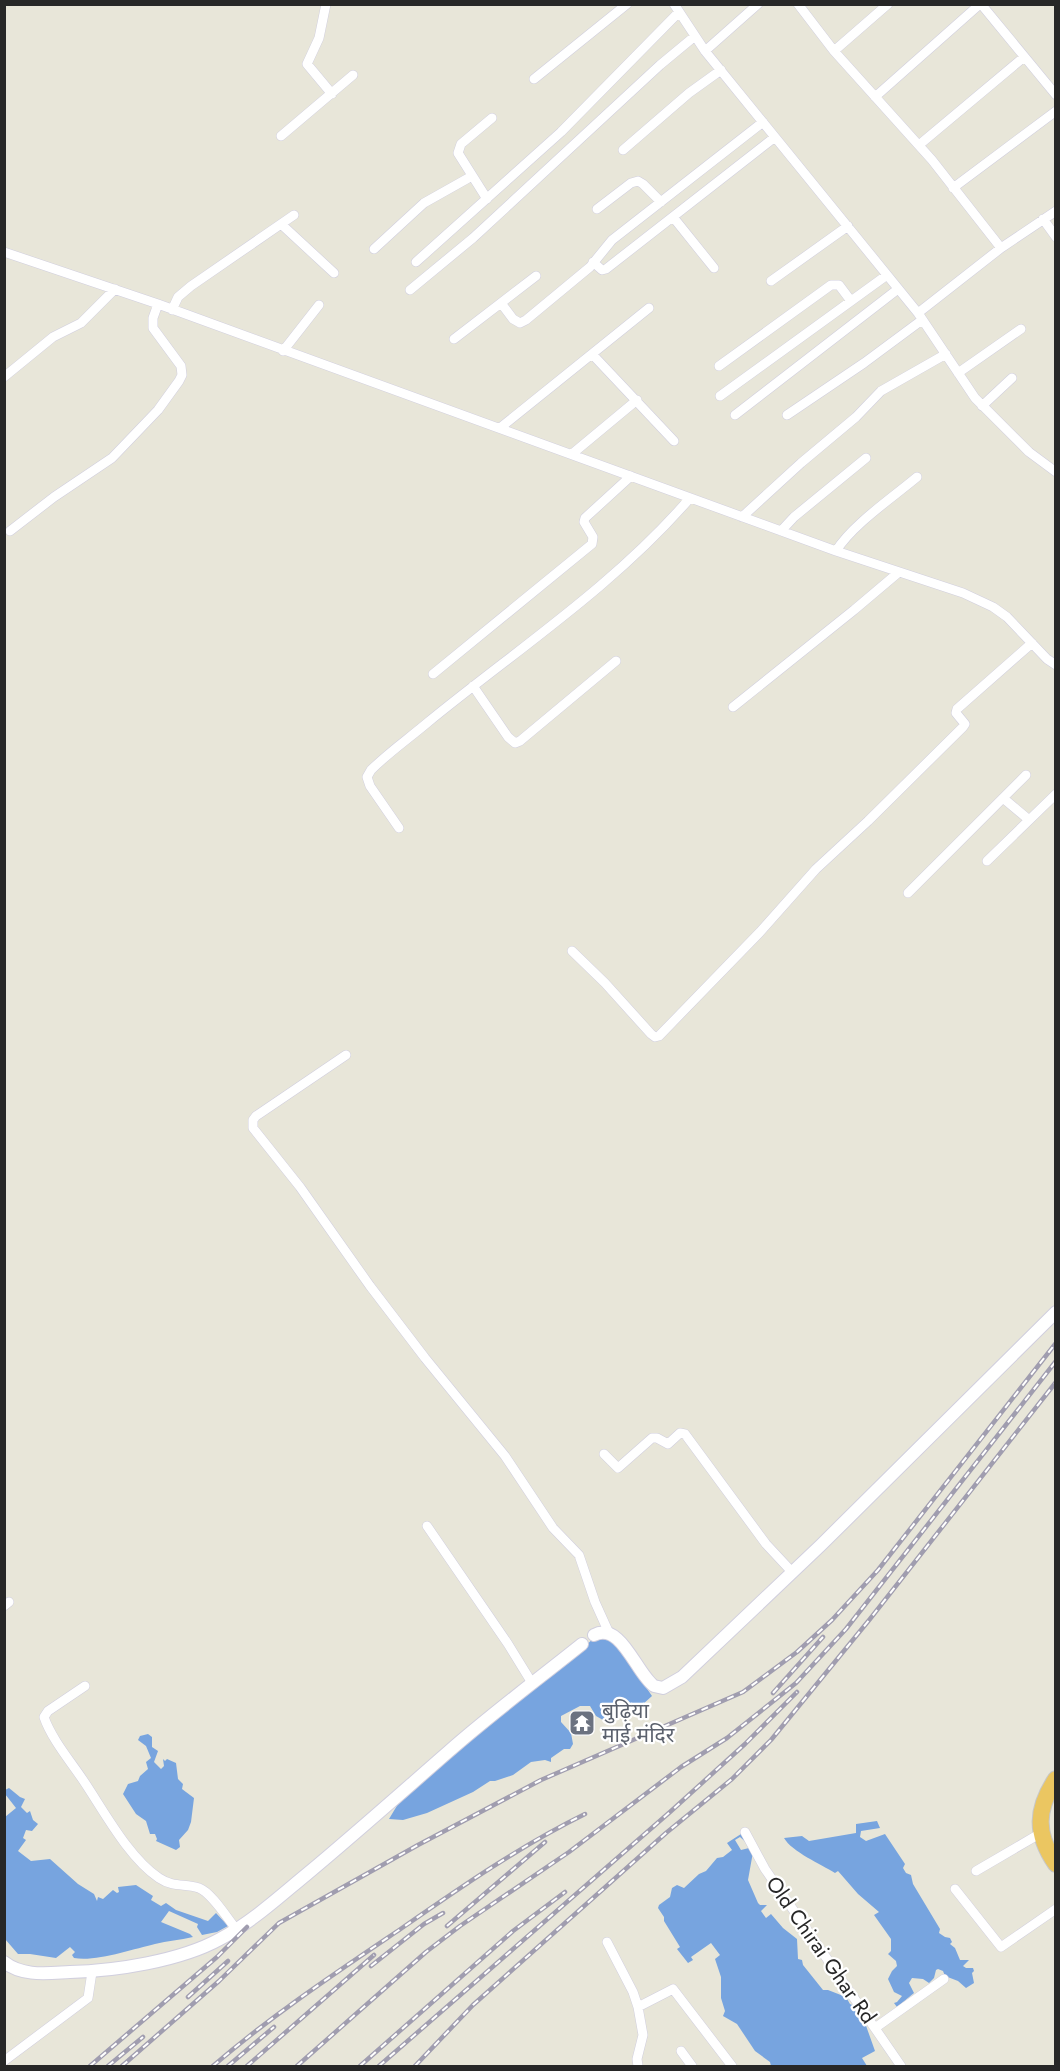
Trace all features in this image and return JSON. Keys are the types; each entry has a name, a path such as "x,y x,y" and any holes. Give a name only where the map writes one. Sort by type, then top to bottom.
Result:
{"highway":[{"path":"1056,1779 1042,1804 1041,1833 1056,1864"}],"street":[{"path":"315,4 325,4 319,38 307,64 332,94"},
{"path":"534,79 627,4"},
{"path":"705,51 758,4"},
{"path":"798,4 834,51 919,145 1001,248"},
{"path":"834,51 888,4"},
{"path":"875,97 980,4 1056,95"},
{"path":"416,262 561,132 676,8 705,51 920,316 982,406 1029,452 1052,470 1056,460"},
{"path":"410,290 473,238 660,65 695,36"},
{"path":"919,145 1024,57"},
{"path":"623,150 689,93 721,70"},
{"path":"281,136 353,75"},
{"path":"953,188 1056,111"},
{"path":"488,199 459,156 458,150 461,144 492,118"},
{"path":"501,303 515,321 522,322 593,262 612,240 763,122"},
{"path":"593,262 605,270 775,137"},
{"path":"374,249 424,203 472,176"},
{"path":"597,209 631,183 638,181 644,184 661,202"},
{"path":"787,415 864,363 1001,248 1056,211"},
{"path":"172,310 178,297 191,286 294,215"},
{"path":"673,217 714,268"},
{"path":"1043,219 1056,237"},
{"path":"281,224 334,273"},
{"path":"771,281 848,226"},
{"path":"5,253 158,304 426,404 500,428 836,551 963,593 1007,617 1056,665"},
{"path":"720,396 886,275"},
{"path":"454,339 536,276"},
{"path":"719,366 831,285 839,285 851,301"},
{"path":"4,377 53,337 81,323 115,289"},
{"path":"735,416 898,289"},
{"path":"10,531 54,497 112,458 158,410 179,381 182,375 180,366 153,328 153,318 158,304"},
{"path":"283,351 319,305"},
{"path":"500,428 649,308"},
{"path":"958,373 1021,328"},
{"path":"592,354 674,441"},
{"path":"742,517 856,417 881,392 946,354"},
{"path":"982,406 1012,378"},
{"path":"572,454 637,400"},
{"path":"781,531 794,517 866,458"},
{"path":"433,674 592,544 594,537 584,524 585,518 631,476"},
{"path":"836,551 846,537 916,477"},
{"path":"399,828 370,786 368,774 472,686 621,568 657,535 690,498"},
{"path":"733,707 899,572"},
{"path":"572,951 605,983 651,1034 655,1037 659,1036 760,932 816,869 965,726 956,710 1032,643"},
{"path":"472,686 508,737 515,743 616,661"},
{"path":"908,894 1026,775"},
{"path":"987,861 1056,794"},
{"path":"1003,798 1028,819"},
{"path":"346,1055 256,1116 253,1120 253,1128 304,1192 370,1286 425,1358 505,1456 553,1528 579,1555 595,1602 609,1633"},
{"path":"4,1962 15,1969 36,1973 92,1972 152,1962 195,1950 220,1940 273,1903 505,1703 594,1635 609,1633 620,1641 654,1686 663,1688 682,1677 793,1573 1056,1312"},
{"path":"604,1454 618,1468 652,1438 668,1444 681,1433 685,1434 766,1544 793,1573"},
{"path":"427,1526 532,1683"},
{"path":"85,1686 48,1711 44,1717 69,1759 143,1864 166,1882 204,1890 236,1929"},
{"name":"Old Chirai Ghar Rd","path":"745,1832 765,1869 901,2067"},
{"path":"976,1871 1041,1833"},
{"path":"956,1889 1002,1947 1056,1910"},
{"path":"607,1942 633,1992 638,2007 643,2035 637,2059 638,2067"},
{"path":"4,2061 88,1998 92,1972"},
{"path":"875,2028 944,1979"},
{"path":"638,2007 673,1989 732,2067"},
{"path":"681,2052 692,2067"}],"water":[{"path":"597,1636 611,1636 652,1696 642,1705 603,1720 596,1716 590,1706 580,1706 561,1716 561,1722 571,1733 573,1744 570,1749 564,1749 551,1758 551,1762 545,1760 531,1762 513,1775 490,1781 473,1792 427,1813 403,1820 389,1819 401,1799 450,1758 460,1746"},
{"path":"148,1734 152,1737 152,1747 158,1751 154,1762 161,1769 164,1766 163,1759 176,1763 178,1779 183,1784 182,1789 194,1798 191,1822 188,1830 179,1840 180,1847 176,1850 156,1841 155,1834 150,1834 146,1821 136,1814 123,1794 128,1784 138,1781 148,1769 146,1762 151,1758 146,1746 138,1740 140,1736"},
{"path":"9,1788 25,1799 21,1807 27,1813 30,1811 33,1820 38,1824 32,1831 26,1830 23,1838 26,1840 18,1851 31,1861 50,1859 78,1884 94,1894 97,1901 98,1897 103,1899 113,1890 119,1892 118,1887 136,1885 153,1896 151,1900 161,1906 166,1903 176,1910 208,1921 216,1913 228,1926 217,1932 202,1935 197,1927 198,1924 169,1911 161,1922 193,1937 83,1959 74,1958 72,1955 75,1952 70,1947 56,1958 18,1954 5,1939 5,1817 16,1808 5,1794 5,1790"},
{"path":"877,1821 880,1828 861,1831 860,1837 866,1841 885,1834 905,1864 903,1868 906,1873 911,1875 913,1884 940,1929 939,1933 950,1938 952,1942 950,1944 955,1948 960,1960 969,1960 963,1966 973,1968 974,1983 966,1988 958,1981 945,1976 943,1971 938,1969 929,1983 923,1979 912,1978 909,1983 914,1993 897,2007 894,2003 902,1996 894,1992 888,1979 897,1966 896,1961 888,1954 891,1951 891,1939 874,1915 879,1912 858,1894 838,1871 835,1873 807,1857 793,1848 784,1838 802,1836 809,1841 856,1833 856,1824"},
{"path":"741,1834 749,1845 740,1837 735,1840 741,1850 749,1848 753,1852 748,1880 758,1903 767,1905 761,1911 766,1918 771,1914 797,1939 798,1959 802,1960 803,1965 823,1990 846,1997 864,2020 875,2051 862,2058 867,2066 771,2066 770,2062 755,2051 737,2024 723,2016 725,2011 721,1998 721,1977 715,1959 720,1955 711,1943 691,1957 693,1960 688,1963 677,1949 680,1947 664,1921 658,1908 659,1905 670,1897 672,1888 677,1885 684,1888 699,1874 706,1871 717,1858 723,1857 732,1850 727,1843"}],"railway":[{"path":"122,2066 219,1981 279,1923 418,1845 541,1780 743,1692 797,1652 832,1620 878,1570 1056,1343"},
{"path":"297,2066 426,1952 460,1926 569,1852 681,1767 727,1738 796,1683 846,1629 1056,1361"},
{"path":"415,2066 473,2005 666,1833 732,1779 771,1740 870,1619 1056,1382"},
{"path":"773,1693 823,1637"},
{"path":"379,2066 670,1812 745,1744 797,1692"},
{"path":"213,2066 305,1994 446,1897 514,1853 585,1814"},
{"path":"447,1926 545,1842"},
{"path":"360,2066 513,1931 565,1892"},
{"path":"371,1966 424,1924 443,1913"},
{"path":"90,2066 217,1957 247,1927"},
{"path":"247,2066 374,1955"},
{"path":"188,1997 228,1961"},
{"path":"228,2066 274,2027"},
{"path":"108,2066 143,2037"}],"place":[{"name":"बुढ़िया माई मंदिर","path":"582,1723"}]}
